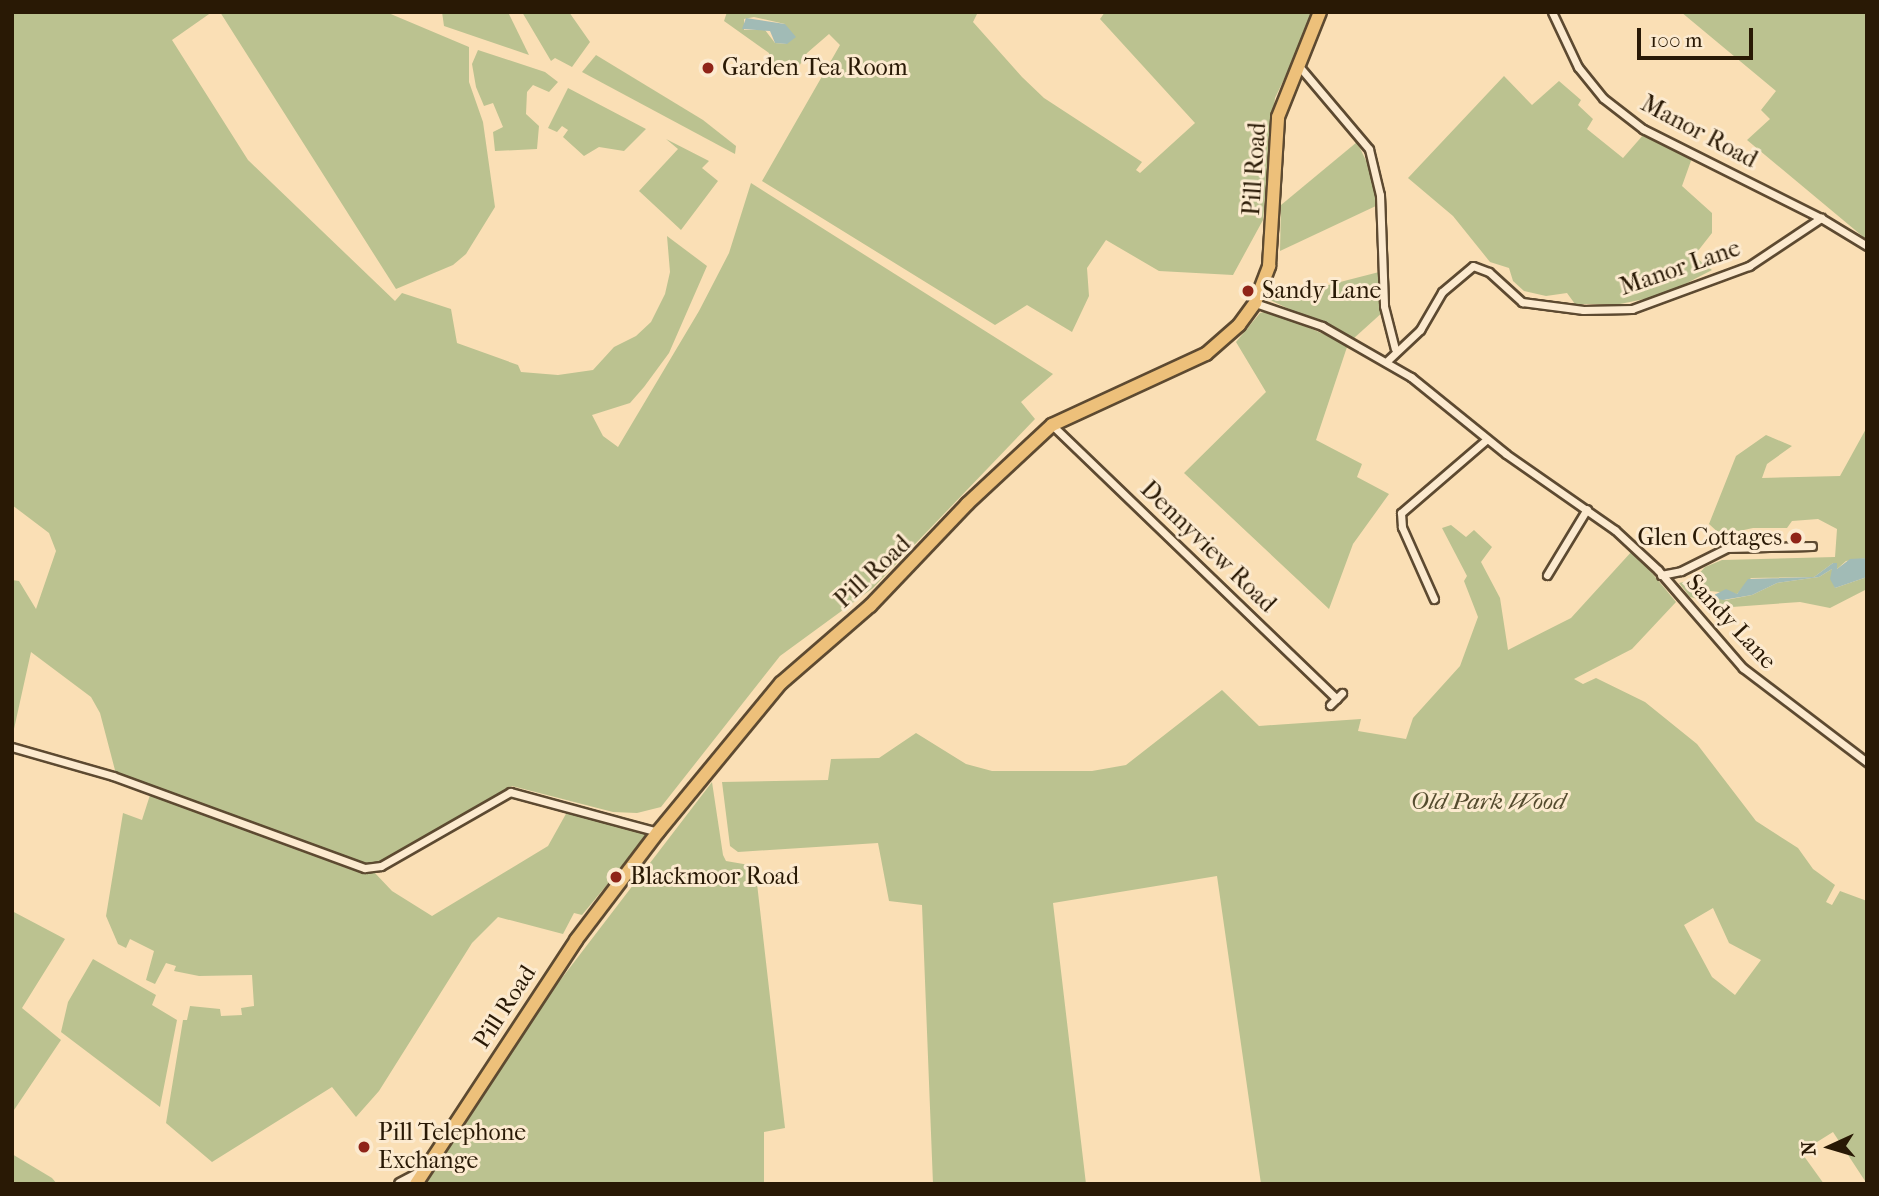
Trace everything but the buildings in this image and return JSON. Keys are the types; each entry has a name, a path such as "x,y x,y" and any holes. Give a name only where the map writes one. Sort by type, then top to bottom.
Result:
{"main road":[{"name":"Pill Road","path":"424,1171 552,975 658,832 781,683 877,600 972,499 1052,425 1206,354 1232,334 1255,303 1269,266 1278,117 1320,12"},
{"path":"416,1184 424,1171"}],"street":[{"name":"Manor Road","path":"1552,12 1578,67 1603,98 1643,130 1821,218 1867,246"},
{"path":"1297,64 1369,149 1380,195 1384,306 1395,349"},
{"name":"Manor Lane","path":"1386,362 1395,349 1420,330 1442,292 1473,266 1481,266 1522,302 1583,310 1632,309 1759,262 1821,218"},
{"name":"Sandy Lane","path":"1255,303 1306,318 1386,362 1487,439 1587,509 1637,548 1743,668 1867,761"},
{"name":"Dennyview Road","path":"1052,425 1339,696 1330,705"},
{"path":"1434,599 1402,527 1401,513 1487,439"},
{"path":"1547,575 1587,509"},
{"path":"1661,575 1681,571 1727,548 1812,545"},
{"path":"12,747 113,776 365,868 381,866 510,792 658,832"},
{"name":"Pill Road","path":"400,1184 424,1171"}],"green space":[{"path":"12,12 212,12 172,40 248,160 395,301 402,293 451,309 457,343 518,365 521,372 558,375 593,370 614,347 636,336 651,322 665,294 670,272 667,236 707,266 669,353 644,387 630,403 592,415 603,436 618,447 699,311 729,253 751,183 1053,374 1021,402 1035,419 873,588 780,656 661,807 637,813 613,812 512,786 377,863 356,862 116,774 100,713 91,697 31,652 12,738 12,580 19,581 36,609 56,551 49,533 12,505"},
{"path":"220,12 386,12 469,47 469,82 483,122 495,207 466,254 453,265 396,289"},
{"path":"442,12 508,12 529,55 444,26"},
{"path":"522,12 569,12 590,42 572,67 555,58 551,61"},
{"path":"727,12 978,12 973,22 1022,77 1044,98 1142,162 1136,170 1140,173 1195,123 1100,19 1105,12 1316,12 1275,98 1263,220 1233,275 1159,271 1106,240 1087,268 1089,296 1072,332 1027,305 995,325 762,181 840,45 829,34 807,53 792,78 771,67 769,53 724,21","holes":["754,17 785,24 787,44 775,43 765,30 744,30 744,19"]},
{"path":"1681,12 1867,12 1867,240 1747,140 1770,119 1761,110 1776,91"},
{"path":"478,50 545,72 558,82 549,92 533,85 527,92 526,114 539,126 537,149 495,151 493,132 503,127 493,103 484,106 476,87 472,64"},
{"path":"596,55 703,120 736,146 735,154 582,72"},
{"path":"1504,76 1532,105 1559,81 1581,100 1578,105 1593,119 1587,129 1623,158 1644,134 1692,158 1682,186 1712,213 1712,233 1694,256 1712,270 1664,295 1620,304 1575,304 1567,293 1546,296 1524,291 1513,281 1509,268 1490,262 1453,216 1408,178"},
{"path":"568,88 646,129 624,151 599,147 584,156 563,137 568,130 562,126 557,132 548,128"},
{"path":"666,139 709,161 702,168 718,181 681,230 639,191 678,149"},
{"path":"1357,142 1373,175 1378,205 1280,251 1281,205"},
{"path":"1383,271 1384,311 1353,339 1270,300"},
{"path":"1268,311 1348,344 1316,440 1362,464 1357,477 1389,494 1353,544 1329,609 1184,473 1266,392 1236,342 1260,313"},
{"path":"1867,427 1867,558 1846,561 1837,569 1833,563 1814,577 1751,578 1737,594 1692,589 1726,600 1752,595 1777,583 1819,577 1832,569 1835,588 1867,577 1867,589 1830,608 1800,602 1732,607 1690,597 1679,583 1693,580 1705,567 1722,560 1835,557 1837,529 1818,519 1792,521 1787,528 1753,528 1721,535 1709,524 1736,456 1766,435 1792,446 1767,464 1762,478 1840,476"},
{"name":"Old Park Wood","path":"1451,525 1466,537 1474,530 1492,547 1481,562 1500,598 1508,650 1571,618 1633,550 1676,602 1632,649 1574,679 1583,684 1596,678 1645,702 1697,744 1756,821 1798,848 1813,869 1835,885 1826,902 1832,905 1840,891 1867,901 1867,1184 1833,1132 1801,1152 1824,1184 1261,1184 1217,876 1053,903 1086,1184 933,1184 922,905 889,901 878,843 738,852 730,846 722,782 828,780 831,759 879,758 916,733 966,764 992,771 1092,771 1126,765 1222,690 1259,726 1361,719 1358,731 1406,739 1413,718 1460,666 1478,617 1464,581 1467,576 1442,528","holes":["1713,908 1729,943 1761,960 1735,995 1712,977 1684,925"]},
{"path":"712,782 726,861 755,866 785,1128 764,1132 764,1184 426,1184 555,987"},
{"path":"150,795 358,872 374,872 392,891 432,916 548,846 567,812 648,835 582,915 574,913 563,934 498,917 472,943 379,1091 356,1117 332,1087 212,1162 166,1123 183,1020 187,1020 190,1006 220,1009 221,1016 242,1015 241,1008 254,1006 252,975 199,976 174,971 176,966 166,963 155,984 146,980 154,951 130,939 126,948 118,944 106,916 123,813 142,820"},
{"path":"12,911 65,939 22,1008 61,1040 12,1113"},
{"path":"93,959 156,995 152,1005 177,1020 160,1107 61,1032 68,1002"},
{"path":"12,1154 52,1178 57,1184 12,1184"}],"water":[{"path":"746,18 785,24 796,37 787,44 775,43 770,31 742,29"},
{"path":"1867,558 1867,577 1835,588 1830,579 1832,569 1819,577 1777,583 1752,595 1723,600 1695,592 1686,584 1700,585 1714,595 1726,589 1737,594 1748,579 1814,577 1833,563 1837,563 1837,569 1850,559"}],"place":[{"name":"Garden Tea Room","path":"708,68"},
{"name":"Sandy Lane","path":"1248,291"},
{"name":"Glen Cottages","path":"1796,538"},
{"name":"Blackmoor Road","path":"616,877"},
{"name":"Pill Telephone Exchange","path":"364,1147"}]}
